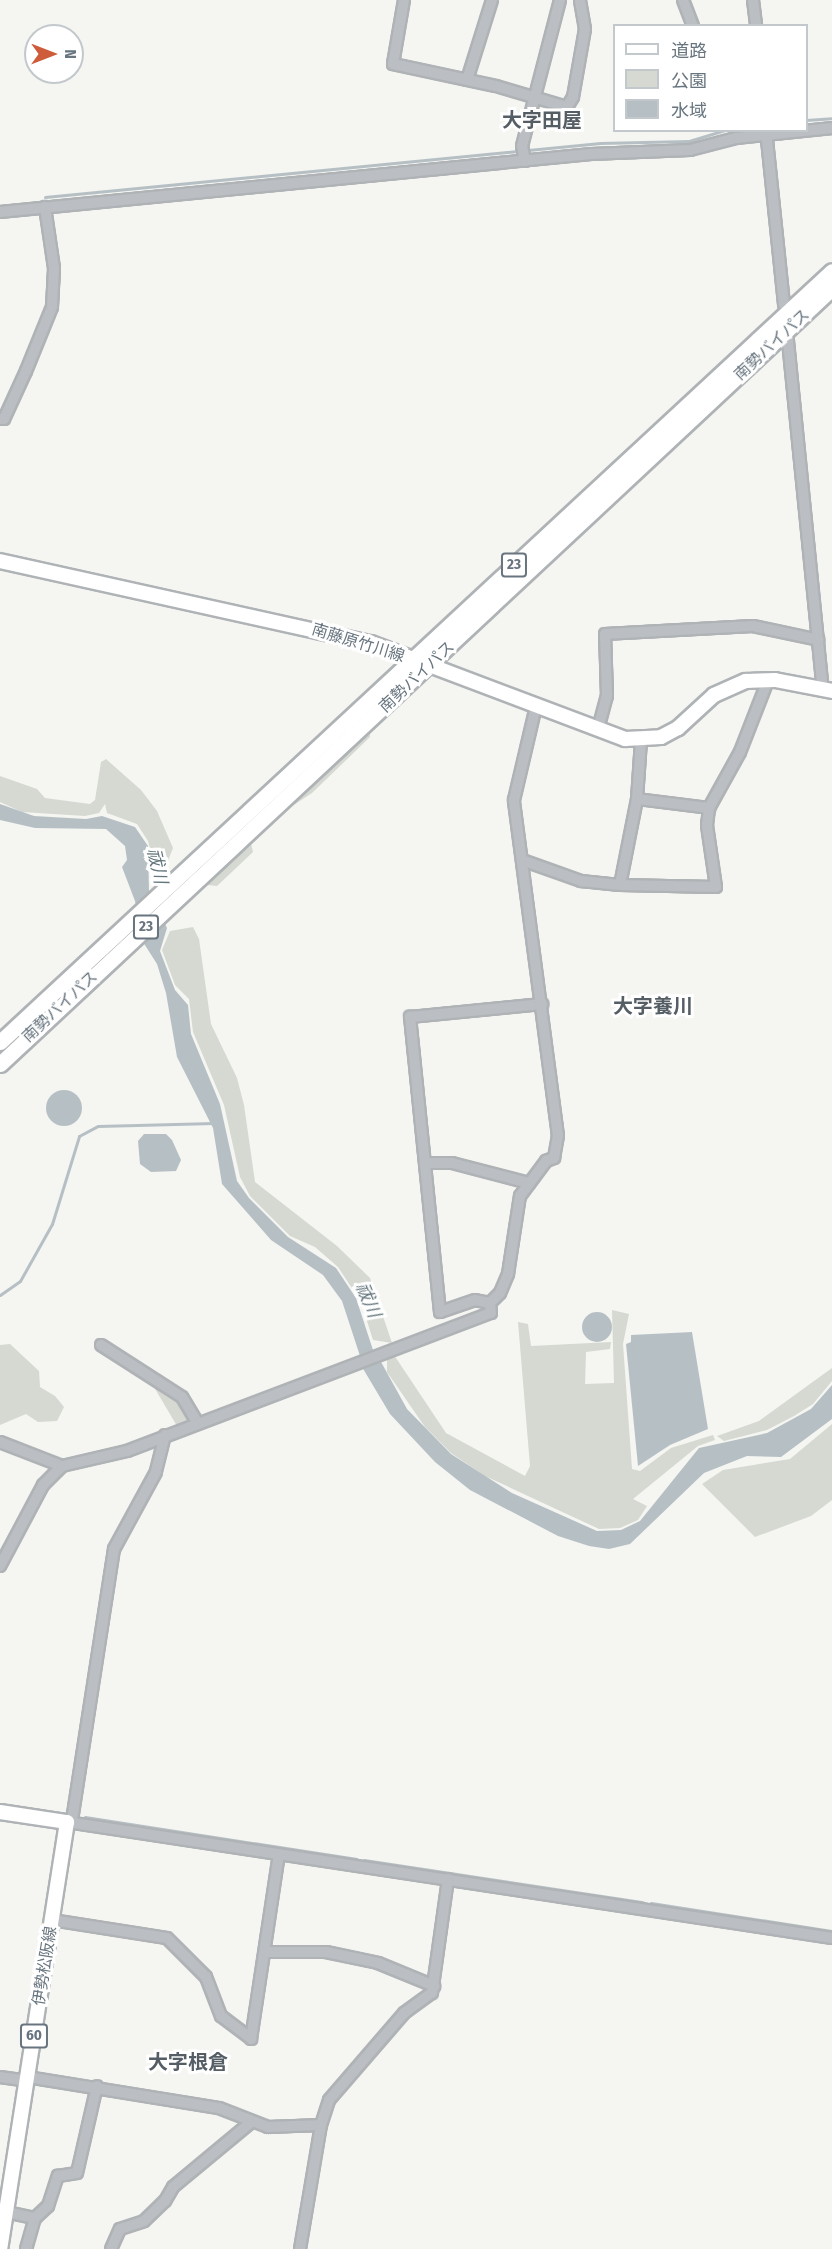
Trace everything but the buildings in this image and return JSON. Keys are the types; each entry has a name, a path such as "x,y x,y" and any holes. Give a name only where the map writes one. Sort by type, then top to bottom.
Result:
{"highway":[{"name":"南勢バイパス","path":"0,1064 85,975 200,867 412,659 832,271"},
{"name":"南勢バイパス","path":"200,867 430,664 832,288"},
{"name":"南勢バイパス","path":"0,1042 85,975"}],"main road":[{"name":"南藤原竹川線","path":"0,561 328,632 430,664 598,729 641,740"},
{"path":"641,740 678,728 714,695 731,686 768,680 827,690"},
{"path":"0,1812 67,1822"},
{"name":"伊勢松阪線","path":"0,2249 67,1822"}],"street":[{"path":"404,0 393,64 467,80 567,107 573,97 585,29 580,0"},
{"path":"467,80 492,0"},
{"path":"524,154 533,98 560,0"},
{"path":"684,0 692,24"},
{"path":"753,0 756,24"},
{"path":"808,130 832,128"},
{"path":"0,212 524,154 690,150 736,138 767,133 784,305"},
{"path":"0,419 22,380 52,307 54,268 45,207"},
{"path":"788,340 819,640 827,690"},
{"path":"598,729 607,696 605,634 753,626 819,640"},
{"path":"522,860 581,881 620,885 716,887 707,825 709,808 740,752 768,680"},
{"path":"490,1303 500,1293 508,1274 519,1196 546,1161 554,1158 558,1136 513,790 536,706"},
{"path":"620,885 637,799 641,740"},
{"path":"637,799 709,808"},
{"path":"490,1303 475,1300 440,1312 410,1017 542,1004"},
{"path":"425,1163 452,1163 529,1184"},
{"path":"0,1566 43,1485 62,1466 127,1451 357,1362 492,1313 490,1303"},
{"path":"101,1346 182,1397 198,1424"},
{"path":"67,1822 72,1819 114,1549 156,1472 165,1435"},
{"path":"0,1442 62,1466"},
{"path":"67,1822 832,1938"},
{"path":"52,1920 166,1938 206,1977 221,2016 251,2039 279,1854"},
{"path":"300,2249 321,2125 329,2100 404,2013 427,1999 434,1986 448,1879"},
{"path":"265,1952 326,1952 367,1960 434,1986"},
{"path":"0,2077 97,2086 219,2109 250,2123 282,2128 321,2125"},
{"path":"26,2249 35,2218 48,2206 58,2176 77,2173 97,2086"},
{"path":"111,2249 120,2229 144,2221 165,2201 173,2187 250,2123"},
{"path":"6,2212 35,2218"}],"green space":[{"path":"370,732 370,737 312,793 277,816"},
{"path":"106,759 141,790 157,811 173,848 165,868 153,860 148,841 137,824 107,813 105,804 99,813 85,816 22,812 0,802 0,776 37,789 45,798 90,804 95,800 101,762"},
{"path":"251,844 253,852 217,886 207,885"},
{"path":"193,927 199,939 211,1024 237,1078 244,1105 255,1182 337,1246 370,1278 392,1343 373,1340 361,1302 338,1267 315,1247 290,1236 250,1196 240,1177 224,1105 193,1032 189,999 175,985 162,950 170,931"},
{"path":"612,1310 629,1314 623,1344 632,1469 640,1471 671,1448 713,1435 715,1440 698,1446 633,1499 647,1506 638,1520 620,1528 599,1529 485,1476 451,1453 425,1427 387,1372 387,1360 394,1355 446,1433 525,1476 530,1466 518,1322 528,1324 531,1346 611,1342 610,1349 586,1352 585,1384 614,1383"},
{"path":"10,1344 39,1371 40,1387 55,1396 64,1407 57,1421 38,1422 26,1414 0,1425 0,1345"},
{"path":"832,1368 832,1381 813,1404 794,1416 767,1430 724,1441 717,1436 759,1421"},
{"path":"151,1382 180,1400 190,1422 177,1426"},
{"path":"832,1424 832,1500 811,1516 755,1537 702,1484 723,1470 790,1459"}],"water":[{"path":"0,804 34,816 86,819 102,816 135,827 148,846 149,891 167,928 160,951 175,990 188,1005 191,1034 220,1104 237,1181 249,1198 288,1237 336,1268 356,1298 373,1350 360,1356 342,1301 323,1275 271,1240 222,1184 213,1128 177,1057 166,993 157,964 143,942 135,901 122,867 127,860 125,846 106,829 35,828 0,820"},
{"path":"64,1090 77,1095 82,1108 77,1121 64,1126 51,1121 46,1108 51,1095"},
{"path":"144,1134 166,1134 172,1140 181,1160 176,1171 151,1172 140,1164 138,1141"},
{"path":"597,1312 608,1316 612,1327 608,1338 597,1342 586,1338 582,1327 586,1316"},
{"path":"692,1332 708,1429 670,1445 638,1466 626,1344 631,1342 631,1335"},
{"path":"380,1360 407,1409 451,1454 512,1493 597,1531 621,1530 640,1521 699,1448 767,1433 811,1409 832,1385 832,1419 781,1457 747,1456 704,1473 630,1544 609,1549 589,1546 558,1536 470,1490 435,1462 390,1414 362,1367"}],"waterway":[{"path":"808,120 832,118"},
{"path":"45,197 600,143 689,141 718,132"},
{"path":"0,1295 20,1281 52,1224 79,1136 98,1126 214,1123"},
{"path":"0,1804 66,1814"},
{"path":"85,1817 357,1859"},
{"path":"364,1860 643,1902"},
{"path":"651,1903 832,1931"}],"district":[{"name":"大字田屋","path":"542,120"},
{"name":"大字養川","path":"653,1006"},
{"name":"大字根倉","path":"188,2062"}],"water label":[{"name":"祓川","path":"157,866"},
{"name":"祓川","path":"368,1300"}]}
